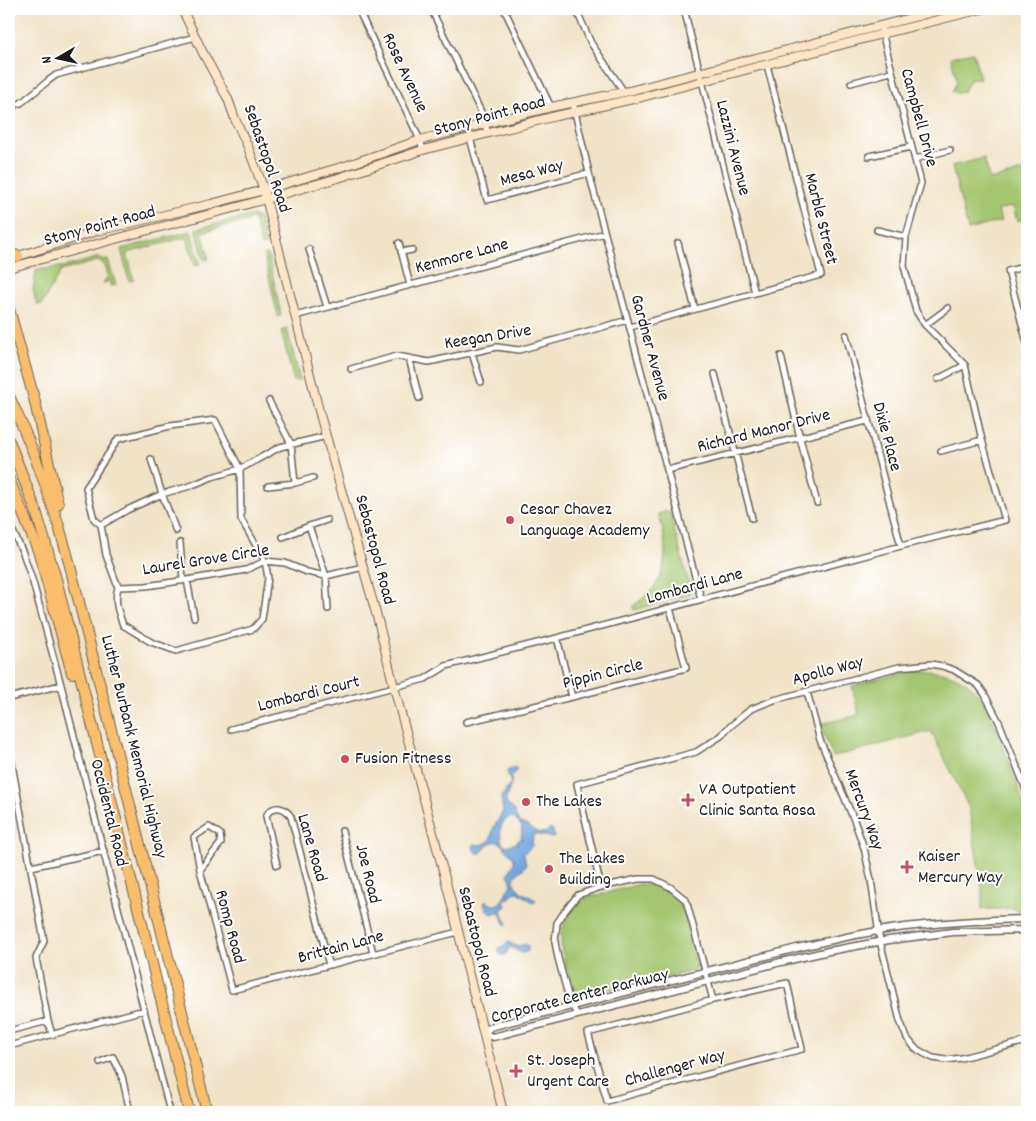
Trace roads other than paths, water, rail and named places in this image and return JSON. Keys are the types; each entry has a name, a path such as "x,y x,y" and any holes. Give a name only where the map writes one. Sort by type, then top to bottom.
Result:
{"highway":[{"path":"9,309 36,404 61,517 67,554"},
{"name":"Luther Burbank Memorial Highway","path":"9,396 39,468 58,521 207,1112"},
{"name":"Luther Burbank Memorial Highway","path":"9,441 33,503 46,544 189,1112"},
{"path":"9,479 39,553 82,708 102,764"}],"main road":[{"name":"Sebastopol Road","path":"182,9 228,99 267,199 326,436 379,624 444,874 503,1112"},
{"name":"Stony Point Road","path":"9,268 267,199 423,150 575,112 633,100 766,65 945,9"},
{"name":"Stony Point Road","path":"12,256 97,231 264,190 420,140 551,107 624,92 881,30 982,9"},
{"path":"338,178 341,170 358,163 360,160"}],"street":[{"name":"Rose Avenue","path":"358,9 423,150"},
{"path":"431,9 488,134"},
{"path":"504,9 551,107"},
{"path":"576,9 591,43 624,92"},
{"name":"Lazzini Avenue","path":"684,9 755,293"},
{"name":"Campbell Drive","path":"881,30 921,183 906,237 904,266 916,311 925,325 964,365"},
{"path":"9,107 21,103 56,75 195,37"},
{"name":"Marble Street","path":"630,327 821,275 766,65"},
{"path":"850,83 891,72"},
{"name":"Gardner Avenue","path":"573,103 589,173 702,599"},
{"name":"Mesa Way","path":"470,138 487,200 589,173"},
{"path":"869,156 912,147"},
{"path":"915,159 950,150"},
{"path":"877,230 906,237"},
{"name":"Kenmore Lane","path":"296,316 605,233"},
{"path":"399,243 410,285"},
{"path":"678,243 695,309"},
{"path":"308,249 327,307"},
{"path":"401,252 412,250"},
{"path":"1027,266 1008,271 1027,343"},
{"path":"925,325 948,308"},
{"name":"Keegan Drive","path":"351,369 397,356 429,362 497,347 519,350 628,320"},
{"name":"Dixie Place","path":"846,335 901,546"},
{"path":"472,353 481,382"},
{"path":"781,356 800,438 818,503"},
{"path":"409,358 419,398"},
{"path":"938,380 964,365 982,440 941,451"},
{"path":"715,374 752,518"},
{"path":"269,401 291,444 296,483"},
{"path":"215,420 240,469 241,518 265,561 268,578 262,619 253,629 176,651 151,642 123,625 116,597 118,587 106,555 101,525 94,519 86,488 118,439 170,426 215,420"},
{"name":"Richard Manor Drive","path":"668,470 867,421"},
{"path":"101,525 127,510 162,494 240,469 280,447 326,436"},
{"name":"Lombardi Lane","path":"394,687 425,679 446,666 1005,520 982,440"},
{"path":"151,459 176,531"},
{"path":"268,486 296,483 313,478"},
{"path":"283,537 327,520"},
{"name":"Occidental Road","path":"9,523 23,553 32,579 61,685 170,1112"},
{"path":"309,526 326,576 328,609"},
{"path":"180,543 185,580 194,617"},
{"name":"Laurel Grove Circle","path":"118,587 146,586 246,570 265,561 285,563 307,572 326,576 363,567"},
{"name":"Pippin Circle","path":"466,722 686,668 670,608"},
{"path":"557,638 572,697"},
{"name":"Apollo Way","path":"601,887 577,784 696,752 721,736 751,709 774,700 886,670 931,664 954,670 978,685 989,701 999,722 1025,787 1027,797"},
{"path":"9,698 61,685"},
{"name":"Lombardi Court","path":"231,729 394,687"},
{"name":"Mercury Way","path":"807,692 820,740 864,848 870,874 880,941 902,1029 909,1040 921,1052 937,1059 954,1060 1027,1041"},
{"path":"9,760 11,759 44,941 36,958 52,1034"},
{"name":"Lane Road","path":"277,865 266,816 272,809 277,808 284,809 291,817 329,965"},
{"name":"Romp Road","path":"200,870 221,843 220,834 209,827 194,837 200,870 232,990"},
{"name":"Joe Road","path":"342,831 373,953"},
{"path":"30,868 104,851"},
{"path":"578,1015 569,999 555,942 557,923 578,895 601,887 638,879 654,879 670,887 686,900 712,1000"},
{"name":"Corporate Center Parkway","path":"1027,919 915,926 878,931 797,948 490,1027 484,1034 493,1037 790,960 880,941 954,932 1027,930"},
{"name":"Brittain Lane","path":"232,990 458,932"},
{"name":"Challenger Way","path":"786,983 802,1049 607,1101 588,1033 712,1000 786,983"},
{"path":"9,1046 144,1010"},
{"path":"9,1031 48,1021"},
{"path":"100,1062 113,1058 122,1076 130,1112"}],"water":[{"path":"514,767 517,769 511,778 511,783 507,772"},
{"path":"511,783 506,803 514,810 520,823 541,833 551,829 553,830 554,837 533,834 532,846 524,854 526,865 517,874 514,883 519,890 536,900 534,903 518,892 513,893 510,898 504,901 506,906 501,910 507,922 506,925 499,912 490,913 484,903 486,900 495,905 502,900 511,885 508,875 514,860 500,842 491,843 481,853 476,852 473,847 474,844 482,845 490,841 493,829 503,811 501,797","holes":["511,817 522,827 521,840 505,846 502,844 501,828 507,819"]},
{"path":"508,942 517,946 526,944 528,951 522,953 511,947 505,955 501,955 499,948 501,946 504,947"}],"place":[{"name":"Cesar Chavez Language Academy","path":"510,520"},
{"name":"Fusion Fitness","path":"345,759"},
{"name":"VA Outpatient Clinic Santa Rosa","path":"688,800"},
{"name":"The Lakes","path":"526,802"},
{"name":"Kaiser Mercury Way","path":"907,867"},
{"name":"The Lakes Building","path":"549,869"},
{"name":"St. Joseph Urgent Care","path":"516,1071"}]}
